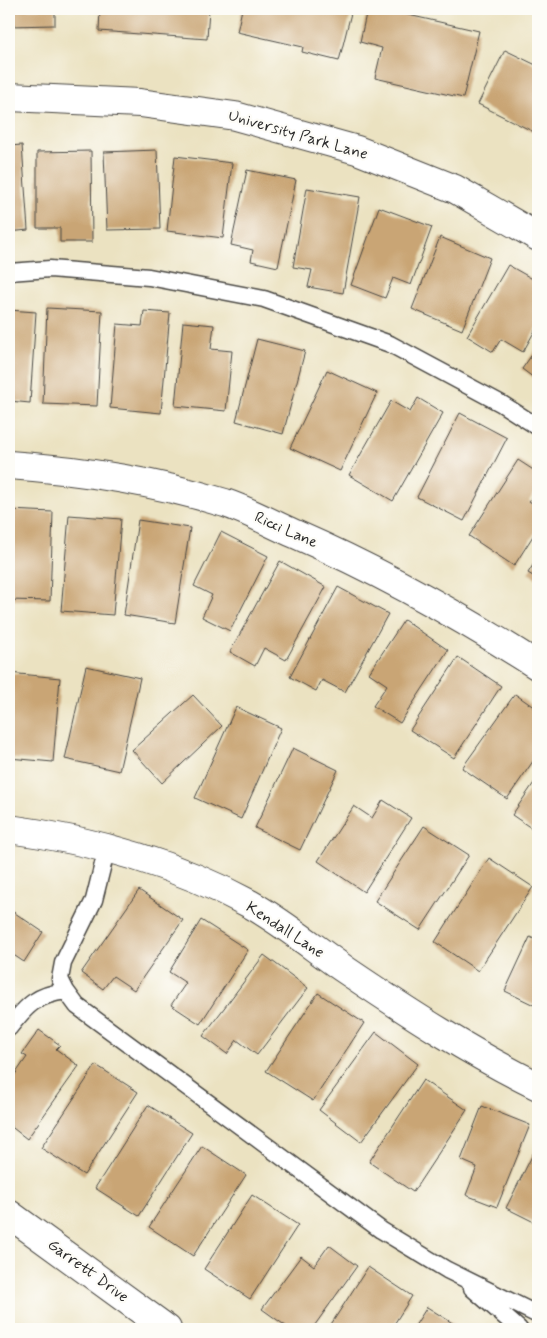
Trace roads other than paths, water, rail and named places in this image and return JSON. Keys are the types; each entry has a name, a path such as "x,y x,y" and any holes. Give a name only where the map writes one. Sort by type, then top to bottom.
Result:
{"street":[{"name":"University Park Lane","path":"9,97 140,103 235,116 357,150 455,188 538,237"},
{"name":"Ricci Lane","path":"9,465 50,468 151,485 227,504 349,558 458,615 538,666"},
{"name":"Kendall Lane","path":"9,829 52,834 107,848 174,870 250,905 450,1038 538,1086"},
{"name":"Garrett Drive","path":"9,1214 167,1329"}],"lane":[{"path":"9,272 50,269 149,276 264,299 390,344 502,404 538,427"},
{"path":"107,848 94,900 63,963 60,979 66,992 77,1006 382,1230 462,1278 538,1315"},
{"path":"9,1028 34,1000 48,994 66,992"},
{"path":"462,1278 480,1298 520,1329"}]}
